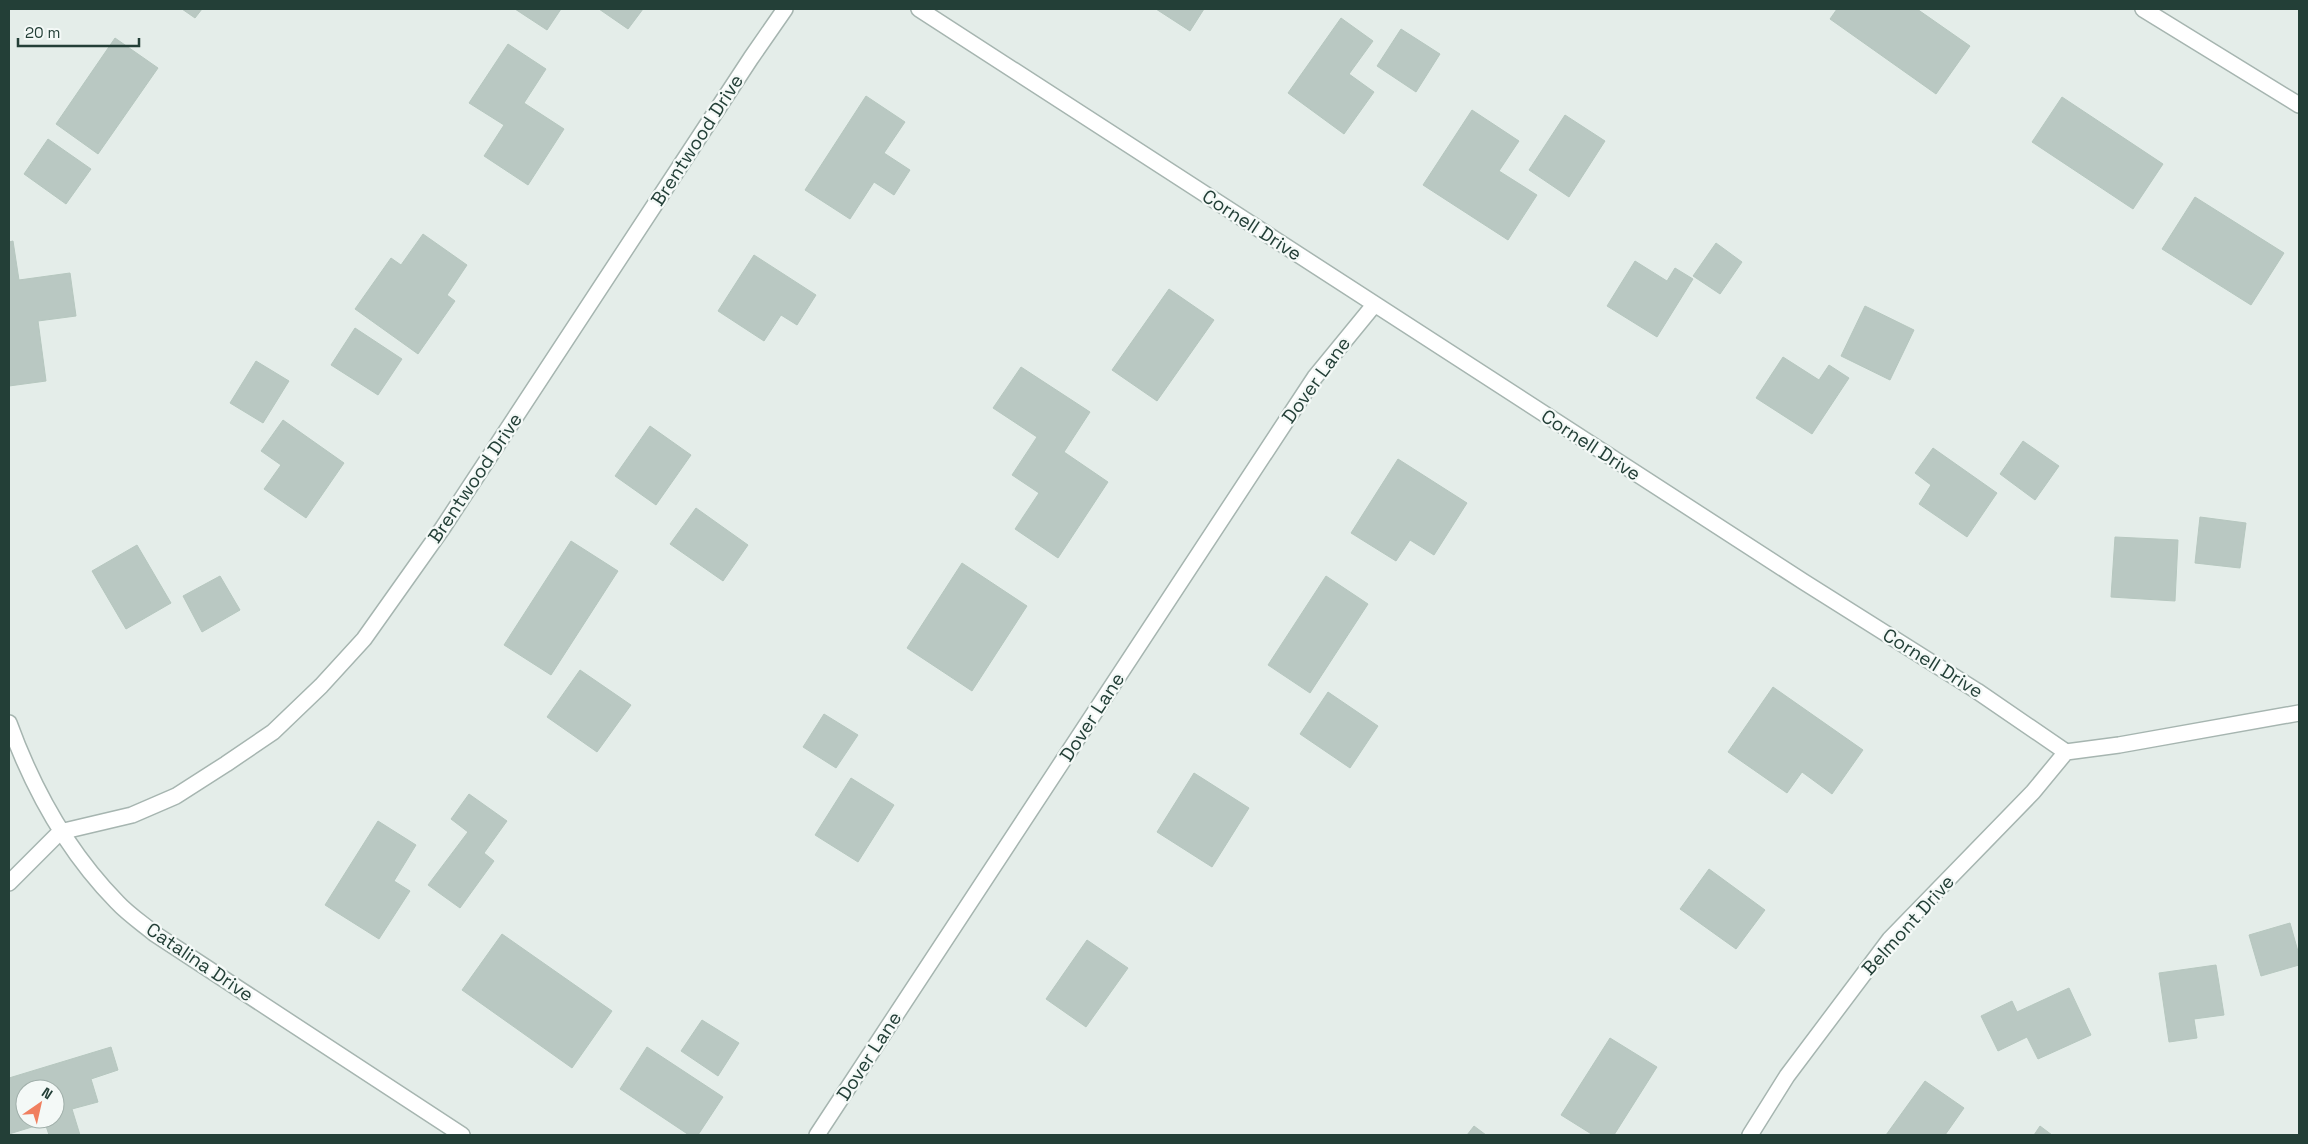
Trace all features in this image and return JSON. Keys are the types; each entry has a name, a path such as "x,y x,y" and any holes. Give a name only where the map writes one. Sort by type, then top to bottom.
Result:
{"street":[{"name":"Brentwood Drive","path":"60,832 132,815 176,796 273,732 321,686 364,639 442,529 750,58 785,9"},
{"name":"Cornell Drive","path":"919,9 1374,305 1977,691 2066,752"},
{"path":"2143,9 2299,105"},
{"name":"Dover Lane","path":"817,1135 1315,377 1374,305"},
{"path":"2066,752 2299,713"},
{"name":"Catalina Drive","path":"9,723 24,765 60,832 117,903 155,934 462,1135"},
{"name":"Belmont Drive","path":"1750,1135 1787,1076 1890,939 2033,792 2066,752"},
{"path":"9,884 60,832"}],"building":[{"path":"182,9 202,9 195,18"},
{"path":"515,9 561,9 547,30"},
{"path":"599,9 643,9 628,29"},
{"path":"1156,9 1204,9 1190,31"},
{"path":"1837,9 1917,9 1970,46 1936,94 1830,19"},
{"path":"1341,18 1373,41 1349,74 1374,92 1344,134 1288,93"},
{"path":"1401,29 1440,54 1416,92 1377,66"},
{"path":"115,38 158,68 98,154 56,124"},
{"path":"508,44 546,69 524,103 564,129 528,185 484,156 504,125 469,103"},
{"path":"866,96 905,122 884,153 910,170 894,195 874,182 850,219 805,190"},
{"path":"2062,97 2163,164 2133,209 2032,142"},
{"path":"1472,110 1519,141 1499,171 1537,195 1508,240 1423,185"},
{"path":"1565,115 1605,141 1569,197 1529,170"},
{"path":"48,139 91,169 66,204 24,174"},
{"path":"2195,197 2284,253 2251,305 2162,249"},
{"path":"423,234 467,265 447,295 455,301 418,354 355,309 391,258 401,265"},
{"path":"13,241 19,280 70,273 76,316 38,321 46,381 9,386 9,242"},
{"path":"1716,243 1742,262 1720,294 1693,276"},
{"path":"754,255 816,295 797,325 781,315 764,341 718,311"},
{"path":"1635,261 1667,281 1675,268 1693,279 1657,337 1607,306"},
{"path":"1169,289 1214,320 1157,401 1112,370"},
{"path":"1865,306 1914,330 1890,380 1841,356"},
{"path":"355,328 402,359 378,395 331,365"},
{"path":"1783,357 1819,380 1829,365 1849,378 1812,434 1756,398"},
{"path":"256,361 289,381 263,423 230,403"},
{"path":"1021,367 1090,412 1064,452 1108,482 1058,558 1015,529 1039,493 1012,475 1037,437 993,408"},
{"path":"283,420 344,463 306,518 264,489 281,465 261,451"},
{"path":"650,426 691,455 656,505 615,476"},
{"path":"2023,441 2059,466 2035,500 2000,474"},
{"path":"1933,448 1997,493 1967,537 1919,504 1931,485 1915,473"},
{"path":"1398,459 1467,503 1434,555 1410,540 1396,561 1351,533"},
{"path":"696,508 748,545 723,581 670,544"},
{"path":"2200,517 2246,523 2240,568 2195,563"},
{"path":"2115,537 2178,540 2175,601 2111,597"},
{"path":"571,541 618,571 551,675 504,645"},
{"path":"137,545 171,603 126,629 92,571"},
{"path":"962,563 1027,606 972,691 907,648"},
{"path":"220,576 240,610 202,632 183,596"},
{"path":"1326,576 1368,604 1310,693 1268,665"},
{"path":"580,670 631,705 597,752 547,717"},
{"path":"1773,687 1863,750 1832,794 1802,772 1787,793 1728,752"},
{"path":"1328,692 1378,726 1350,768 1300,734"},
{"path":"824,714 858,735 836,768 803,747"},
{"path":"1194,773 1249,808 1212,867 1157,832"},
{"path":"851,778 894,805 858,862 815,835"},
{"path":"469,794 507,821 484,853 494,861 460,908 428,885 468,832 451,819"},
{"path":"378,821 416,845 394,881 410,891 379,939 325,905"},
{"path":"1709,869 1765,910 1736,949 1680,909"},
{"path":"2290,923 2299,955 2299,965 2261,976 2249,935"},
{"path":"502,934 612,1011 572,1068 462,990"},
{"path":"1087,940 1128,968 1086,1027 1046,999"},
{"path":"2216,965 2224,1015 2194,1019 2197,1038 2169,1042 2159,973"},
{"path":"2069,988 2091,1035 2038,1059 2027,1037 1998,1051 1981,1016 2012,1001 2017,1012"},
{"path":"702,1020 739,1043 718,1076 681,1051"},
{"path":"1610,1038 1657,1067 1614,1135 1593,1135 1561,1115"},
{"path":"111,1047 118,1070 91,1079 98,1102 72,1109 80,1135 49,1135 47,1129 65,1129 65,1079 15,1079 15,1129 25,1129 9,1134 9,1078"},
{"path":"647,1047 723,1097 698,1135 689,1135 620,1089"},
{"path":"1925,1081 1964,1108 1945,1135 1886,1135"},
{"path":"1474,1126 1486,1135 1467,1135"},
{"path":"2040,1126 2052,1135 2034,1135"}]}
